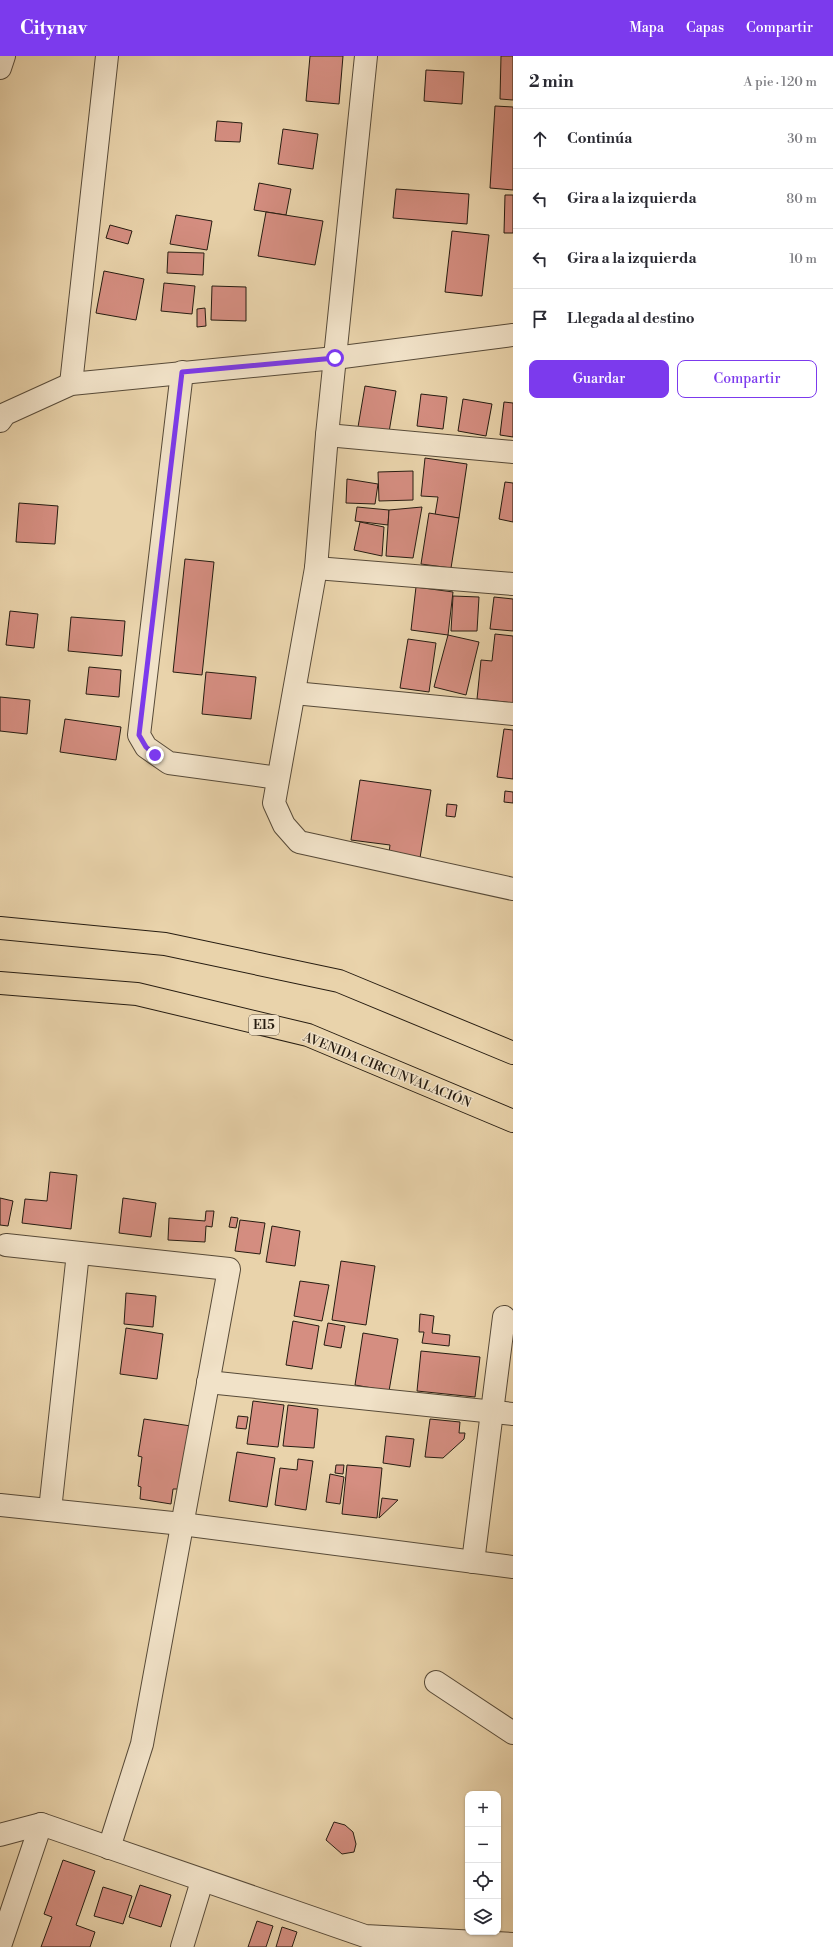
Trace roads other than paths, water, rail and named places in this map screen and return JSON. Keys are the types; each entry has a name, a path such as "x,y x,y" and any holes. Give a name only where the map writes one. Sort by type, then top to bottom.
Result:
{"highway":[{"path":"0,928 165,944 338,982 513,1053"},
{"name":"AVENIDA CIRCUNVALACIÓN","path":"0,983 137,994 308,1035 513,1121"}],"street":[{"path":"0,68 4,56"},
{"path":"71,384 107,56"},
{"path":"366,56 327,435 316,568 274,803 284,825 299,842 513,889"},
{"path":"2,412 71,384 335,358 513,335"},
{"path":"182,372 139,735 146,747 169,763 278,778"},
{"path":"327,435 513,452"},
{"path":"316,568 513,584"},
{"path":"294,693 513,714"},
{"path":"6,1245 229,1269 142,1744 110,1848"},
{"path":"50,1510 78,1253"},
{"path":"473,1562 504,1317"},
{"path":"208,1382 513,1414"},
{"path":"0,1505 182,1524 513,1566"},
{"path":"436,1682 513,1733"},
{"path":"0,1946 41,1824"},
{"path":"0,1835 41,1824 202,1881 364,1942 513,1944"},
{"path":"182,1947 202,1881"}]}
